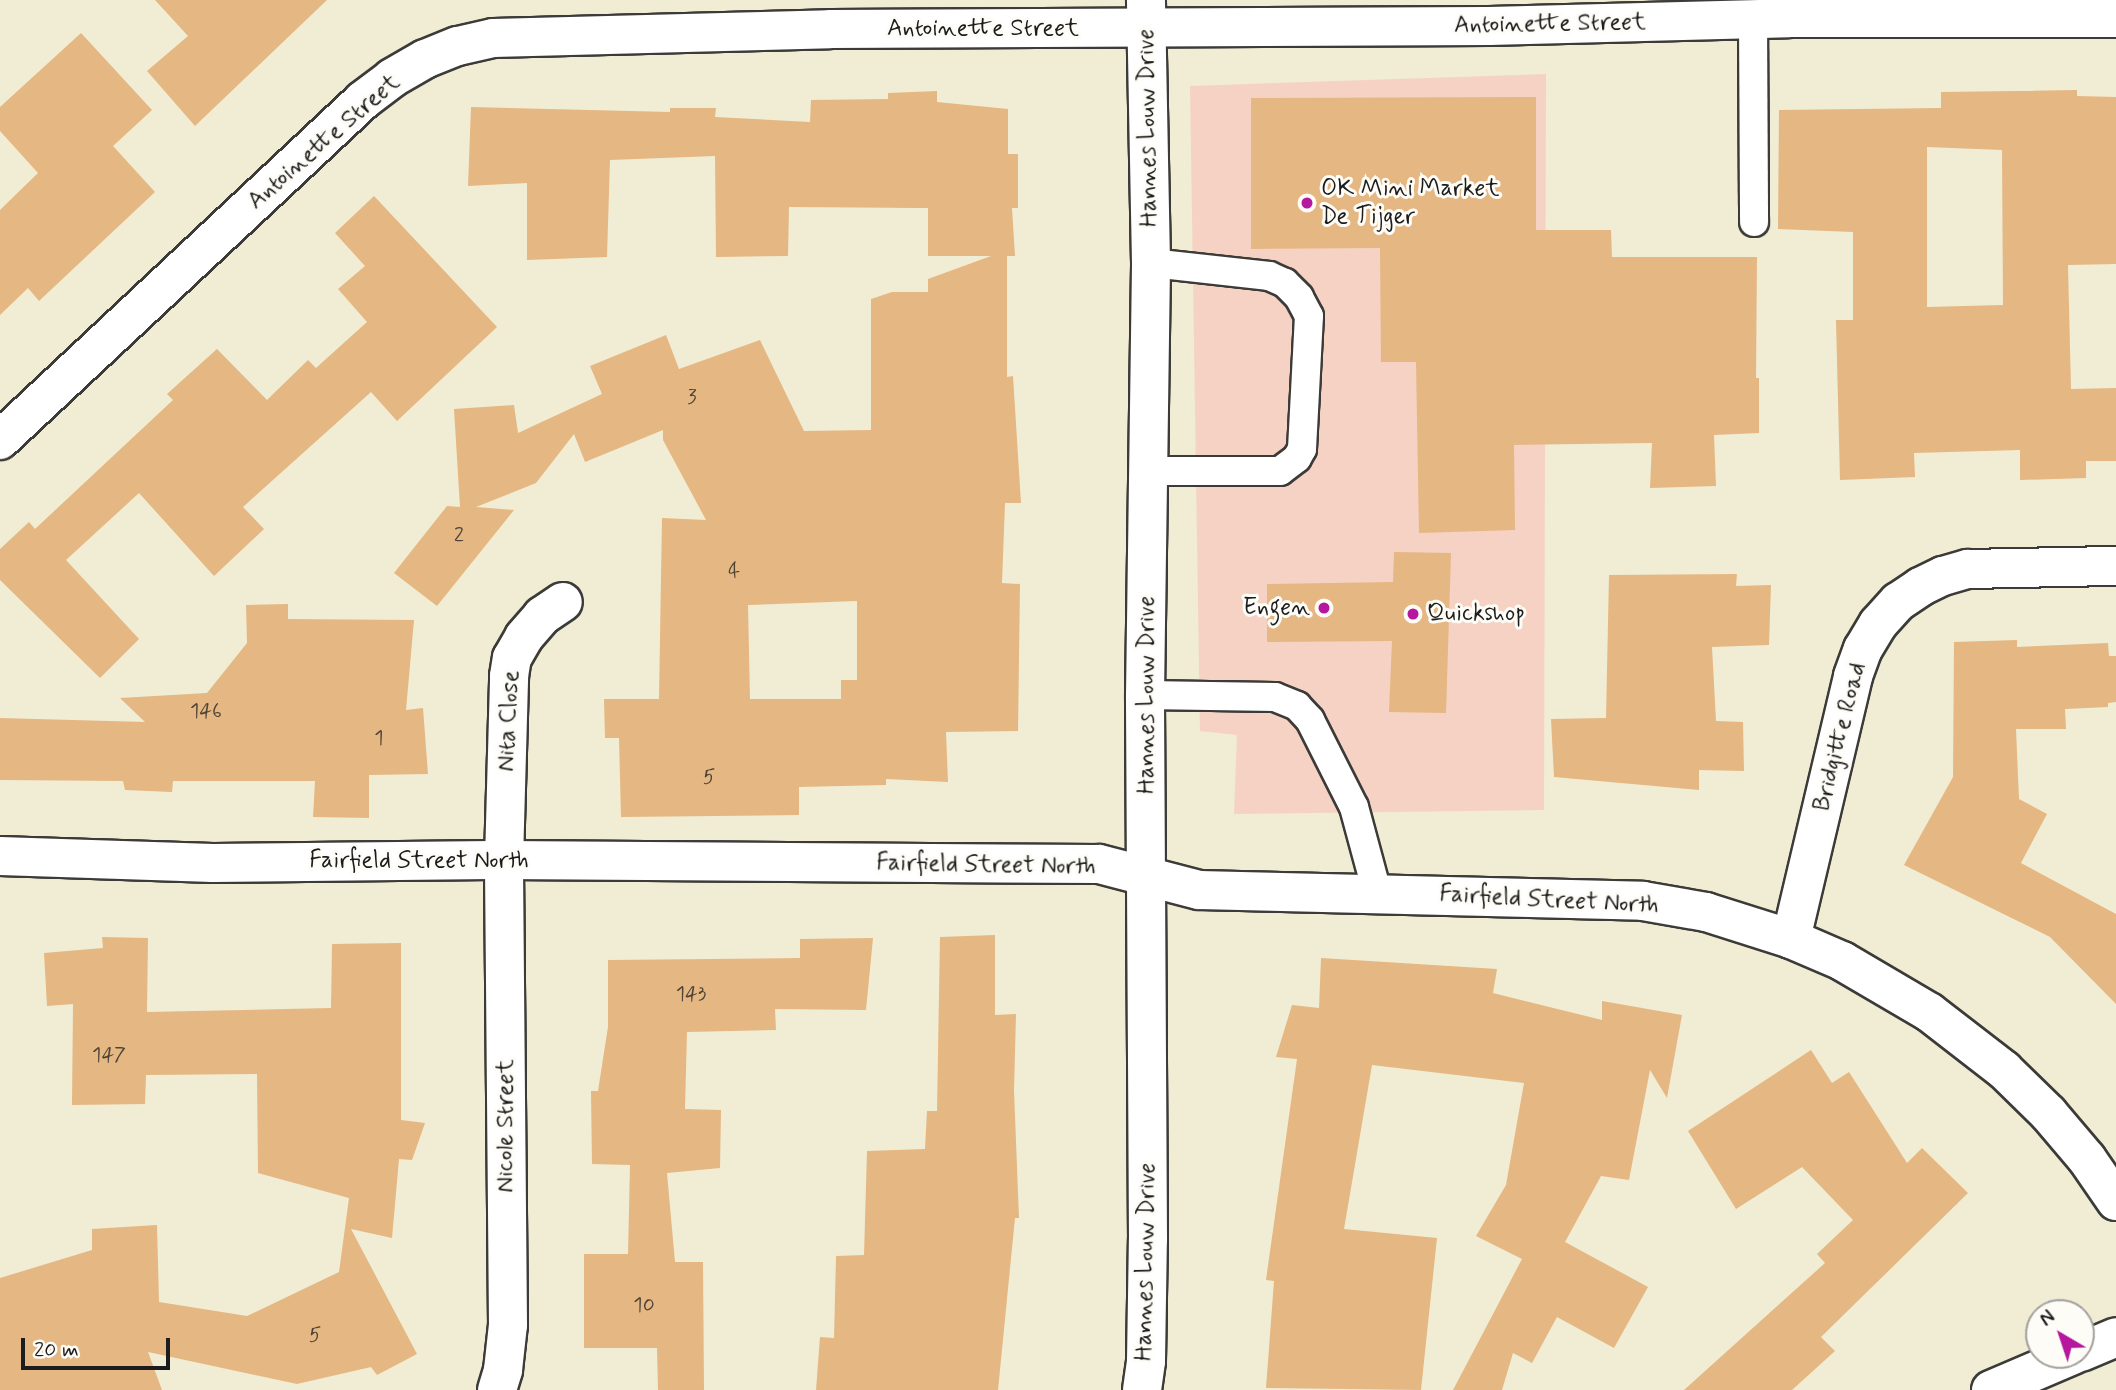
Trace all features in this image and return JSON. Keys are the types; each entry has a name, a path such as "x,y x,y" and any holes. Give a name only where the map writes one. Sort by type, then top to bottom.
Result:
{"street":[{"name":"Antoinette Street","path":"0,440 362,101 392,78 425,59 458,46 493,38 1146,14 1489,26 1777,12 2116,18"},
{"name":"Hannes Louw Drive","path":"1142,1390 1146,1361 1148,1239 1145,695 1151,263 1146,14"},
{"name":"Bridgitte Road","path":"1791,939 1853,676 1863,649 1878,624 1898,602 1920,587 1943,576 1968,569 2116,566"},
{"name":"Nita Close","path":"504,860 509,676 512,658 524,637 542,615 563,602"},
{"name":"Fairfield Street North","path":"0,856 213,863 504,860 1099,864 1199,890 1377,892 1643,901 1706,912 1791,939 1842,961 1929,1012 1967,1039 2048,1113 2087,1159 2116,1201"},
{"name":"Nicole Street","path":"497,1390 503,1370 508,1325 504,860"},
{"path":"2095,1346 2116,1337"},
{"path":"1991,1390 2040,1369"}],"lane":[{"path":"1754,222 1777,12"},
{"path":"1149,471 1280,471 1290,464 1302,449 1309,316 1299,297 1285,282 1269,276 1151,263"},
{"path":"1145,695 1275,697 1297,706 1310,720 1354,807 1377,892"}],"shaded area":[{"path":"1546,74 1544,810 1234,814 1237,735 1200,731 1190,86"}],"building":[{"path":"155,0 327,0 195,126 147,71 188,36"},
{"path":"81,33 152,110 113,146 155,192 39,301 28,288 0,315 0,210 38,173 0,131 0,107"},
{"path":"2077,90 2077,96 2116,97 2116,264 2068,265 2071,389 2116,388 2116,461 2086,461 2086,478 2020,480 2020,450 1914,453 1915,477 1840,480 1836,320 1853,320 1853,232 1778,229 1779,110 1941,108 1941,92","holes":["1927,147 2002,150 2003,305 1927,307"]},
{"path":"937,91 937,102 1008,109 1008,154 1018,154 1018,208 1012,208 1015,256 1007,256 1007,377 1013,376 1021,503 1005,503 1002,583 1020,584 1018,731 946,732 948,782 886,779 886,785 799,787 799,815 621,817 619,738 605,738 604,699 659,699 662,518 706,520 663,440 663,430 585,462 574,434 536,483 476,507 514,510 437,606 394,573 447,506 460,507 454,409 514,405 518,433 602,394 590,366 666,335 679,369 760,340 804,431 871,430 871,299 892,292 928,292 928,279 991,256 928,256 928,208 789,207 788,256 716,257 715,156 610,160 607,257 527,260 527,183 468,186 471,107 670,112 670,108 716,108 715,117 810,122 811,100 888,99 888,93","holes":["857,601 857,680 841,680 841,699 750,699 748,605"]},
{"path":"1536,97 1536,230 1611,230 1612,257 1757,257 1756,378 1759,378 1759,433 1714,435 1716,486 1650,488 1652,443 1514,445 1515,530 1419,533 1416,362 1381,362 1380,248 1251,249 1251,98"},
{"path":"374,196 497,327 397,421 371,392 243,507 264,529 214,576 139,493 66,560 139,639 100,678 0,580 0,549 29,522 35,529 173,400 167,394 217,349 267,400 308,360 316,368 367,322 338,289 365,266 335,233"},
{"path":"1394,552 1451,553 1446,713 1389,712 1392,641 1267,642 1267,584 1393,582"},
{"path":"1737,574 1736,586 1771,585 1769,645 1712,647 1716,721 1743,722 1744,771 1699,770 1699,790 1554,777 1551,719 1606,718 1609,575"},
{"path":"288,604 288,619 414,620 406,710 423,708 428,774 369,775 369,818 313,817 315,781 173,781 172,792 125,790 123,781 0,780 0,718 145,722 120,698 207,693 247,643 246,605"},
{"path":"2017,640 2017,647 2108,643 2109,656 2116,656 2116,702 2108,703 2108,707 2065,709 2066,729 2016,729 2019,799 2047,814 2021,863 2116,914 2116,1004 2050,937 1904,865 1953,777 1954,642"},
{"path":"995,935 995,1015 1016,1014 1014,1090 1019,1218 1015,1218 998,1390 816,1390 820,1337 834,1338 836,1256 864,1255 867,1151 925,1149 927,1111 937,1111 940,937"},
{"path":"102,937 148,938 147,1012 331,1008 332,944 401,943 401,1120 425,1123 412,1160 399,1159 392,1238 351,1229 417,1354 377,1375 371,1367 297,1384 148,1352 162,1390 0,1390 0,1278 92,1250 92,1229 157,1225 159,1302 247,1316 339,1272 349,1198 258,1173 257,1074 146,1075 145,1104 72,1105 73,1004 47,1006 44,953 103,948"},
{"path":"873,938 866,1010 775,1009 776,1030 687,1032 685,1109 721,1110 720,1168 667,1173 675,1262 703,1262 704,1390 658,1390 657,1348 584,1348 584,1254 628,1254 630,1165 592,1164 591,1091 598,1091 608,1027 608,960 800,958 800,939"},
{"path":"1321,958 1497,969 1493,993 1602,1020 1602,1001 1682,1015 1667,1098 1650,1070 1629,1180 1601,1176 1565,1242 1648,1287 1614,1348 1557,1317 1532,1363 1513,1353 1502,1390 1453,1390 1522,1259 1476,1236 1506,1185 1524,1083 1372,1065 1344,1229 1437,1238 1421,1390 1266,1388 1274,1281 1266,1280 1297,1059 1276,1057 1292,1005 1319,1008"},
{"path":"1811,1050 1832,1083 1849,1072 1907,1163 1922,1148 1968,1193 1821,1337 1835,1351 1792,1390 1684,1390 1825,1263 1817,1254 1853,1220 1802,1167 1736,1209 1688,1131"}],"place":[{"name":"OK Mini Market De Tijger","path":"1307,203"},
{"name":"Engen","path":"1324,608"},
{"name":"Quickshop","path":"1413,614"}]}
